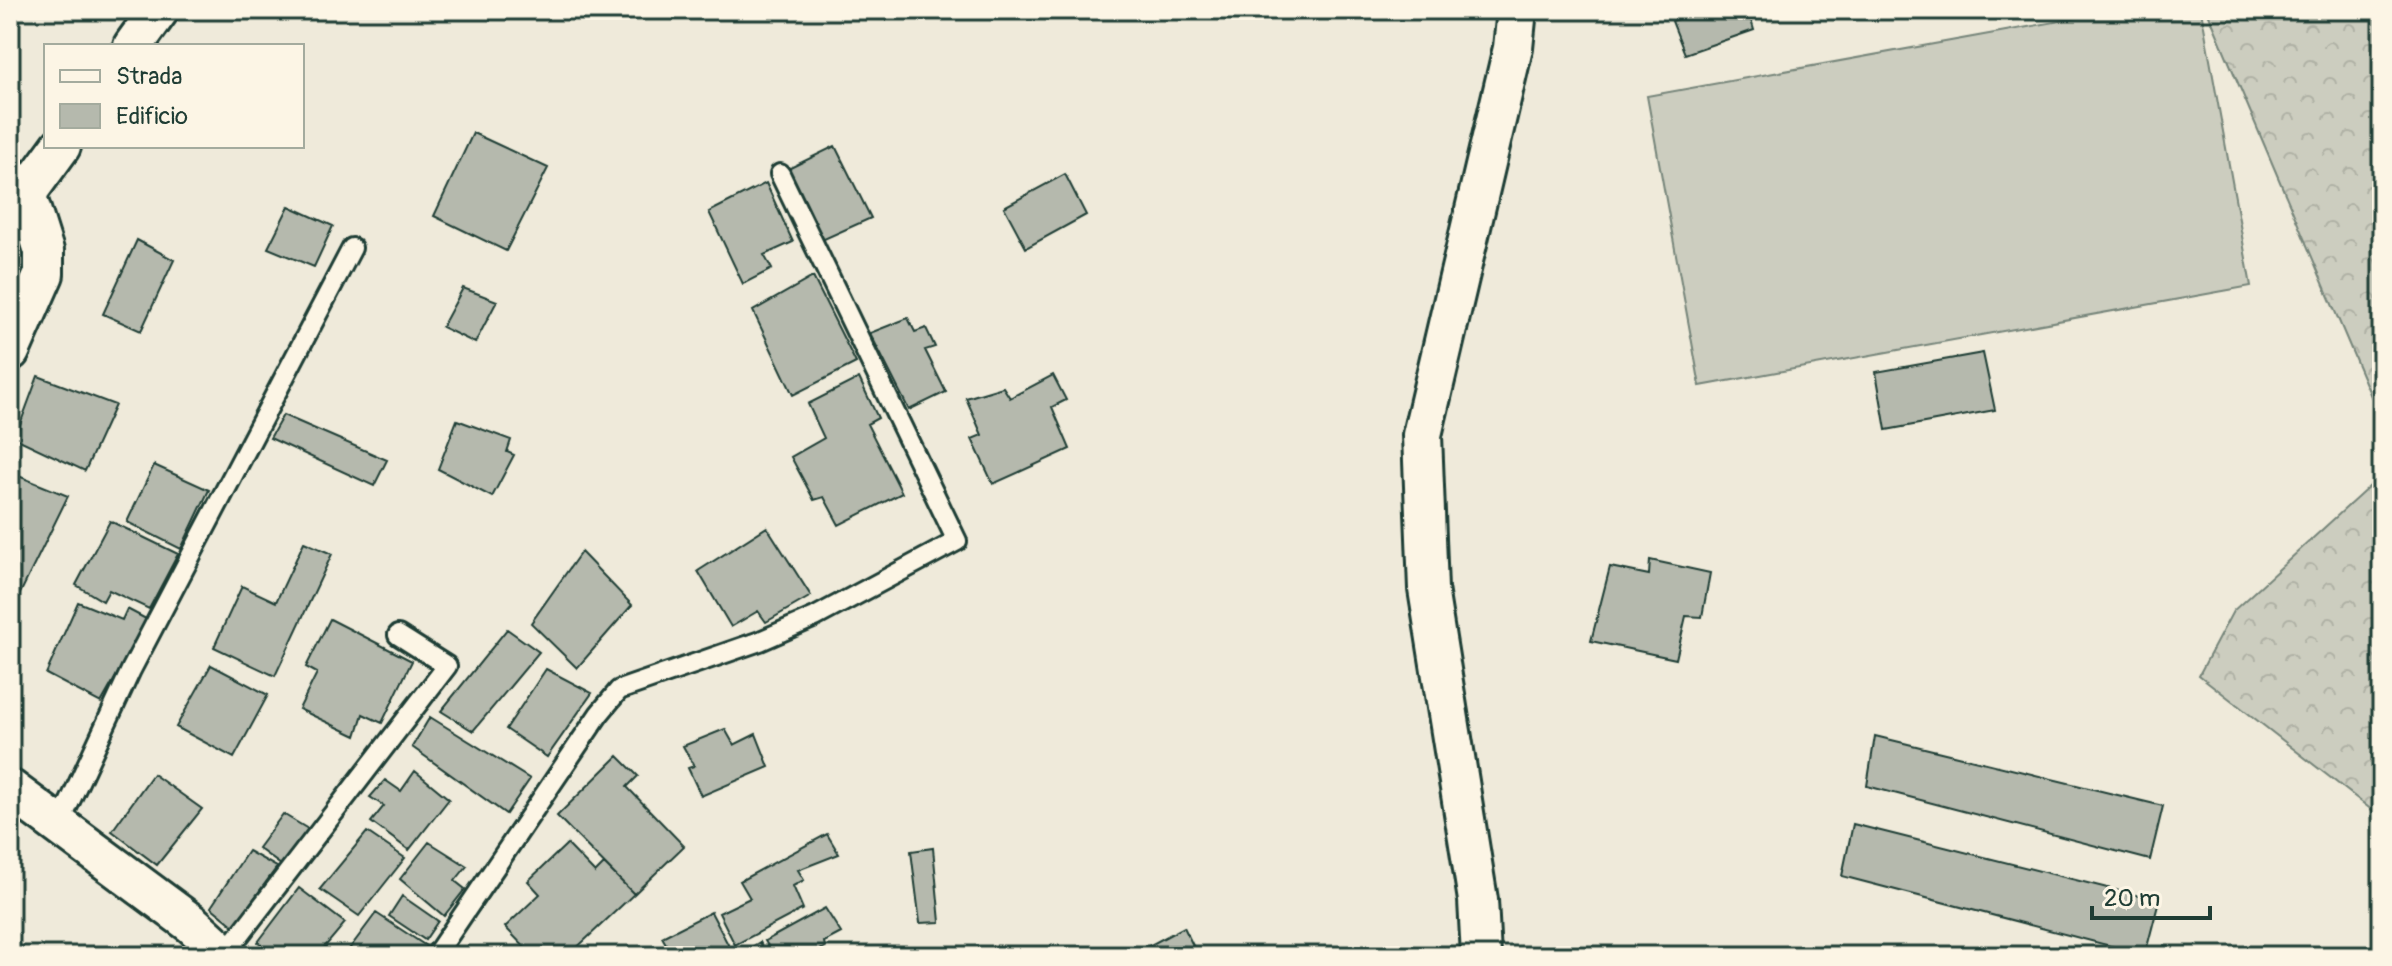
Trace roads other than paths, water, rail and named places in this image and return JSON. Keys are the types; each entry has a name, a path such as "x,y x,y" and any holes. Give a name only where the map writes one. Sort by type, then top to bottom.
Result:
{"street":[{"path":"134,44 159,10"},
{"path":"1481,956 1478,900 1428,589 1422,435 1513,48 1517,10"},
{"path":"10,351 44,274 44,251 18,185 59,148"},
{"path":"10,789 192,924 226,955"}],"lane":[{"path":"435,956 599,714 619,690 774,635 815,617 957,541 780,174"},
{"path":"59,825 131,670 352,248"},
{"path":"226,955 447,666 398,635"}]}
